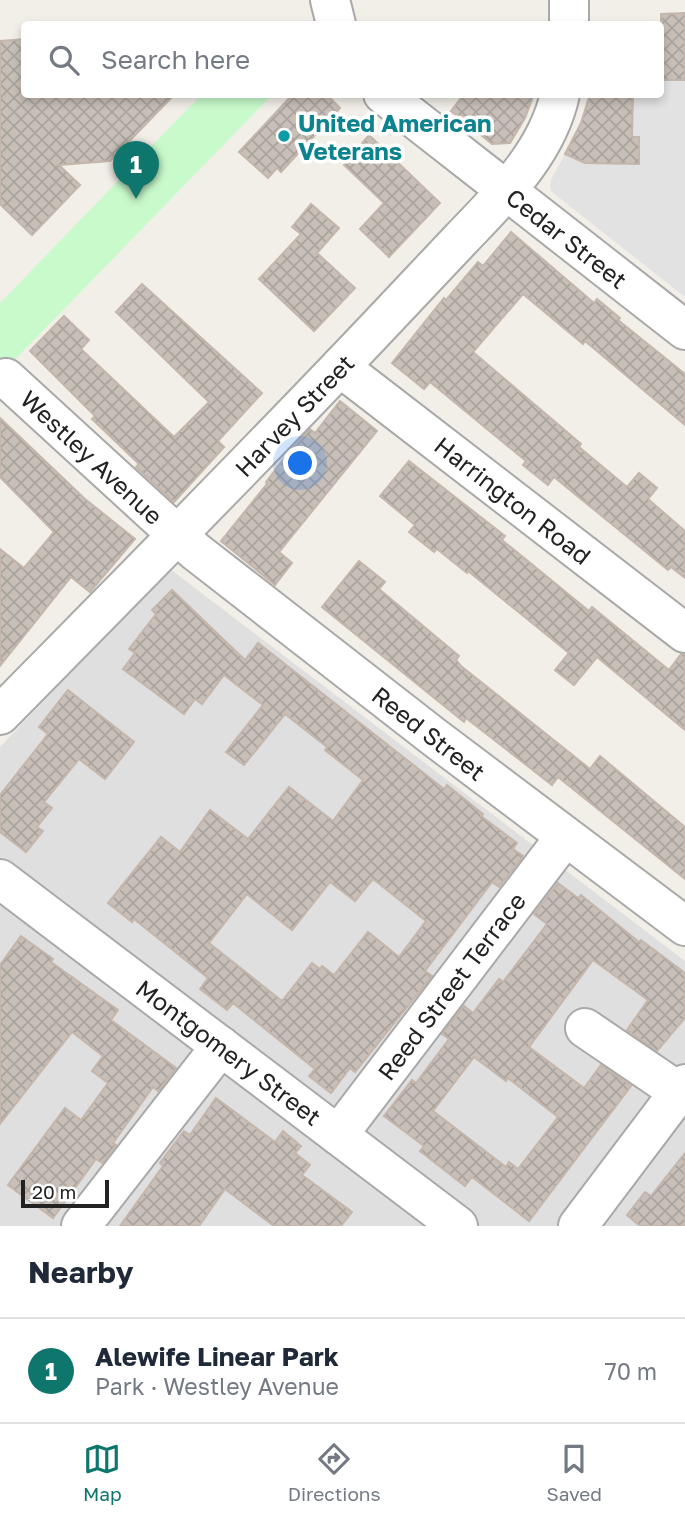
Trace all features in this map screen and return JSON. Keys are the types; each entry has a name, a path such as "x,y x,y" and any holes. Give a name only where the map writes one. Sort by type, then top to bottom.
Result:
{"street":[{"path":"330,0 335,21"},
{"path":"569,0 569,21"},
{"name":"Cedar Street","path":"388,98 685,330"},
{"name":"Harvey Street","path":"0,715 340,367 506,190 542,142 551,126 559,98"},
{"name":"Harrington Road","path":"340,367 685,634"},
{"name":"Westley Avenue","path":"6,378 177,536"},
{"name":"Reed Street","path":"177,536 434,737 685,926"},
{"name":"Reed Street Terrace","path":"338,1135 565,837"},
{"name":"Montgomery Street","path":"0,879 458,1226"},
{"path":"578,1226 682,1088 584,1028"},
{"path":"81,1226 221,1046"}],"shaded area":[{"path":"664,80 685,80 685,297 551,191 551,180 565,154 586,163 638,164 639,137 632,137 633,98 664,98"},
{"path":"170,569 685,961 685,1226 0,1226 0,747"}],"green space":[{"path":"198,98 269,98 0,375 0,303"}],"building":[{"path":"685,13 685,80 664,80 664,21 661,21 661,14"},
{"path":"21,39 21,98 171,98 110,161 59,165 80,185 32,235 0,204 0,41"},
{"name":"United American Veterans","path":"289,98 330,98 340,108 281,172 277,168 268,178 239,152"},
{"path":"461,98 532,98 525,118 510,143 492,144 451,111"},
{"path":"589,98 633,98 632,137 639,137 639,164 585,163 565,154 581,123"},
{"path":"369,135 440,203 389,257 360,229 384,203 344,165"},
{"path":"311,204 339,228 317,253 355,288 314,331 259,279 301,234 292,227"},
{"path":"511,232 594,303 597,299 620,318 618,320 685,374 685,425 585,341 583,344 523,294 473,352 627,487 639,473 657,488 648,499 685,531 685,578 671,567 668,570 554,477 548,485 523,465 526,461 430,382 424,389 392,363 444,298 446,300 478,262 483,266"},
{"path":"142,284 262,393 218,441 224,447 174,502 136,467 139,464 92,419 95,416 30,351 64,316 89,340 81,349 174,437 209,402 116,312"},
{"path":"340,401 377,431 279,552 292,563 275,585 221,541 288,453 310,429 315,433"},
{"path":"0,418 85,499 135,539 90,592 71,577 0,666 0,549 24,568 54,532 0,477"},
{"path":"409,461 505,536 502,540 589,611 592,607 669,670 681,654 685,654 685,730 597,657 574,685 555,670 569,653 468,571 467,573 437,549 434,552 409,532 415,525 380,496"},
{"path":"359,561 385,582 379,589 459,656 456,660 461,666 590,769 600,756 685,827 685,879 558,777 552,785 466,718 464,722 322,607"},
{"path":"172,590 245,660 258,643 444,789 447,785 483,814 481,816 517,843 513,849 523,856 499,887 492,882 425,971 432,976 355,1072 350,1068 331,1093 309,1076 315,1069 233,1003 227,1010 200,989 208,978 134,919 132,922 108,903 161,837 180,852 210,810 248,839 289,787 333,821 363,780 285,714 244,765 226,752 263,705 224,675 202,704 195,699 184,714 123,669 135,653 129,649 156,614 152,610","holes":["373,879 426,921 399,957 368,932 334,975 322,966 320,969 312,963 282,1001 209,943 247,894 292,930 330,882 355,901"]},
{"path":"68,690 134,742 105,779 79,759 44,802 52,808 37,827 43,831 26,852 0,832 0,795 48,734 39,727"},
{"path":"558,883 578,898 581,895 639,942 641,940 685,973 685,1018 657,1051 627,1030 648,1000 593,960 529,1047 584,1088 601,1065 631,1086 529,1221 472,1177 465,1186 420,1151 424,1146 384,1116 412,1080 416,1083 449,1039 442,1034 464,1006 473,1013 499,979 503,982 547,924 534,914","holes":["474,1057 506,1081 508,1078 558,1117 518,1169 509,1162 506,1167 433,1111"]},
{"path":"21,936 53,959 51,962 118,1010 111,1020 176,1068 158,1091 153,1087 113,1143 116,1145 102,1163 96,1159 53,1218 8,1185 65,1108 81,1120 108,1083 92,1071 103,1056 72,1032 0,1124 0,965"},
{"path":"216,1098 275,1142 283,1131 301,1146 295,1153 310,1165 302,1175 352,1212 341,1226 274,1226 225,1189 199,1226 120,1226 163,1166 160,1163 184,1131 190,1135"},
{"path":"685,1153 685,1226 640,1226 627,1215 645,1192 651,1196"}],"place":[{"name":"United American Veterans","path":"284,136"},
{"name":"Alewife Linear Park","path":"136,199"}]}
